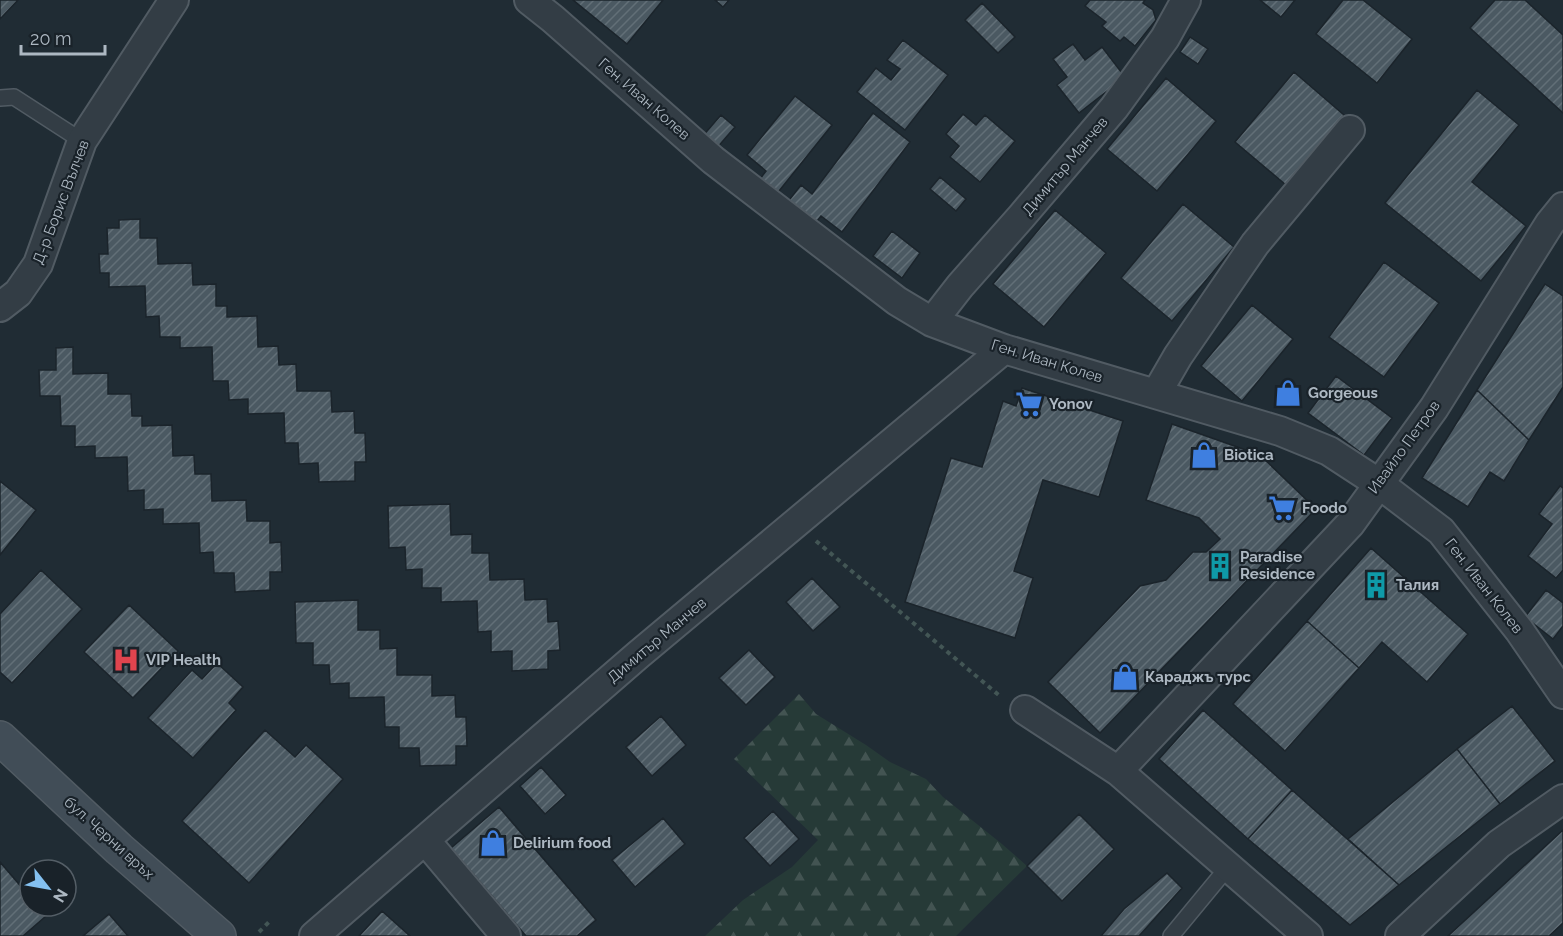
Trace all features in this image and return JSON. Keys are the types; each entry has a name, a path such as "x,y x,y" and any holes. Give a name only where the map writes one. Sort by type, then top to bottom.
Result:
{"main road":[{"name":"бул. Черни връх","path":"0,738 119,849 219,936"}],"street":[{"name":"Д-р Борис Вълчев","path":"0,307 18,293 38,264 82,141 174,0"},
{"name":"Ген. Иван Колев","path":"529,0 713,159 897,301 932,322 1004,349 1280,431 1329,451 1378,483 1441,531 1519,630 1559,676"},
{"name":"Димитър Манчев","path":"932,322 960,286 1114,108 1165,38 1186,0"},
{"path":"1156,394 1178,356 1255,243 1350,130"},
{"name":"Ивайло Петров","path":"1118,771 1350,524 1434,408 1550,223 1563,207"},
{"name":"Димитър Манчев","path":"314,936 638,655 1004,349"},
{"path":"1025,710 1118,771 1308,936"},
{"path":"1400,936 1500,844 1563,799"},
{"path":"425,840 506,936"}],"lane":[{"path":"0,98 14,96 82,141"},
{"path":"1171,936 1228,867"}],"path":[{"path":"795,523 1000,697 1025,710"},
{"path":"259,932 269,922"}],"green space":[{"path":"799,694 816,714 890,762 926,779 943,797 1027,866 956,936 705,936 743,900 792,867 818,840 734,759"}],"building":[{"path":"0,0 18,0 0,19"},
{"path":"573,0 663,0 627,44"},
{"path":"715,0 729,0 723,7"},
{"path":"1090,0 1145,0 1143,3 1153,10 1156,20 1135,46 1124,37 1120,41 1102,26 1106,22 1085,6"},
{"path":"1260,0 1295,0 1281,17"},
{"path":"1343,0 1363,0 1412,39 1377,83 1316,34"},
{"path":"1495,0 1525,0 1563,35 1563,113 1470,28"},
{"path":"982,3 1015,37 998,53 965,20"},
{"path":"1190,37 1208,49 1198,64 1180,52"},
{"path":"903,40 948,75 905,130 857,92 876,68 891,80 900,69 887,60"},
{"path":"1073,44 1085,60 1102,47 1125,77 1079,113 1057,85 1067,77 1053,59"},
{"path":"1294,72 1344,115 1286,185 1235,142"},
{"path":"1166,78 1216,121 1157,191 1107,149"},
{"path":"1477,90 1519,125 1472,182 1526,226 1481,281 1385,203"},
{"path":"795,96 832,125 771,201 754,187 766,171 747,155"},
{"path":"873,113 910,142 842,232 821,216 814,225 786,204 801,185 812,194"},
{"path":"963,114 976,125 985,115 1015,141 980,182 950,157 959,146 946,134"},
{"path":"721,115 735,127 715,150 701,138"},
{"path":"940,177 966,199 956,211 930,189"},
{"path":"1183,204 1234,247 1172,321 1121,278"},
{"path":"1055,210 1106,253 1044,327 993,284"},
{"path":"140,219 140,238 157,238 158,264 192,263 193,285 216,284 216,306 227,306 227,317 257,316 258,347 278,346 279,365 296,364 297,391 331,391 332,412 354,411 355,433 365,433 366,462 355,462 355,481 319,482 318,463 299,464 298,443 285,443 284,413 248,414 248,399 229,400 228,381 213,381 212,347 180,348 180,337 160,337 159,316 146,317 145,286 109,287 109,273 100,273 99,254 108,254 107,228 119,228 119,220"},
{"path":"892,231 920,253 902,278 873,256"},
{"path":"1384,262 1439,303 1384,377 1329,337"},
{"path":"1545,284 1563,296 1563,387 1529,440 1477,390"},
{"path":"1252,305 1293,339 1242,401 1201,366"},
{"path":"73,347 73,374 108,373 108,394 131,394 132,416 142,416 142,426 172,425 173,456 194,455 195,474 211,474 212,501 246,500 247,521 270,521 270,543 281,542 282,572 270,572 270,590 235,592 234,573 214,573 213,552 200,553 199,523 163,524 163,509 144,510 144,490 128,491 127,457 95,458 95,446 75,447 75,426 61,426 60,396 40,396 39,370 56,370 56,348"},
{"path":"1336,376 1392,418 1364,455 1308,413"},
{"path":"1022,388 1123,421 1099,497 1043,480 1014,571 1033,578 1015,638 905,602 951,458 982,467 1003,401 1016,406"},
{"path":"1477,390 1529,440 1504,481 1490,472 1468,507 1422,478"},
{"name":"Paradise Residence","path":"1172,424 1260,455 1316,509 1100,733 1048,682 1140,586 1166,580 1193,552 1206,552 1220,539 1199,518 1146,500"},
{"path":"0,481 36,510 0,555"},
{"path":"1560,486 1563,488 1563,570 1556,578 1528,556 1552,524 1539,514"},
{"path":"450,504 451,535 472,534 472,553 489,553 490,580 524,579 525,600 547,599 548,622 558,621 560,650 548,651 548,669 512,671 512,651 491,652 491,631 478,632 477,601 441,602 441,588 422,588 422,569 406,570 405,547 389,548 388,506"},
{"name":"Талия","path":"1371,548 1468,634 1427,682 1382,642 1359,668 1307,621"},
{"path":"41,570 82,609 12,683 0,672 0,614"},
{"path":"812,578 840,607 813,631 786,602"},
{"path":"1546,590 1563,603 1563,626 1553,639 1525,617"},
{"path":"358,600 358,630 380,630 380,649 397,648 397,675 432,675 432,696 455,695 456,717 466,717 467,746 456,746 456,765 420,766 419,748 399,748 399,727 385,727 384,697 349,698 349,683 330,684 329,665 313,665 313,643 296,643 295,602"},
{"path":"129,605 178,651 133,698 84,652"},
{"path":"1307,621 1359,668 1285,751 1233,704"},
{"path":"749,650 775,677 746,705 719,678"},
{"path":"217,663 243,687 229,703 236,710 193,758 148,718 192,670 202,679"},
{"path":"1512,706 1555,761 1500,804 1457,749"},
{"path":"1203,710 1292,790 1248,839 1159,759"},
{"path":"661,716 686,745 652,776 626,747"},
{"path":"265,730 295,757 306,745 343,779 249,883 182,821"},
{"path":"1457,749 1500,804 1399,885 1348,839"},
{"path":"541,767 566,795 545,814 520,786"},
{"path":"1292,790 1399,885 1350,925 1248,839"},
{"path":"499,807 596,920 577,936 526,936 451,848"},
{"path":"773,811 799,839 770,866 744,838"},
{"path":"1079,814 1114,849 1062,901 1027,866"},
{"path":"663,818 685,844 635,887 612,860"},
{"path":"1563,830 1563,923 1549,936 1448,936"},
{"path":"0,862 18,883 18,918 44,918 23,936 0,936"},
{"path":"1167,873 1182,888 1139,936 1101,936 1124,909"},
{"path":"382,911 410,936 359,936"},
{"path":"109,914 128,936 83,936"}],"place":[{"name":"Gorgeous","path":"1288,393"},
{"name":"Yonov","path":"1029,404"},
{"name":"Biotica","path":"1204,455"},
{"name":"Foodo","path":"1282,508"},
{"name":"Paradise Residence","path":"1220,566"},
{"name":"Талия","path":"1376,585"},
{"name":"VIP Health","path":"126,660"},
{"name":"Караджъ турс","path":"1125,677"},
{"name":"Delirium food","path":"493,843"}]}
